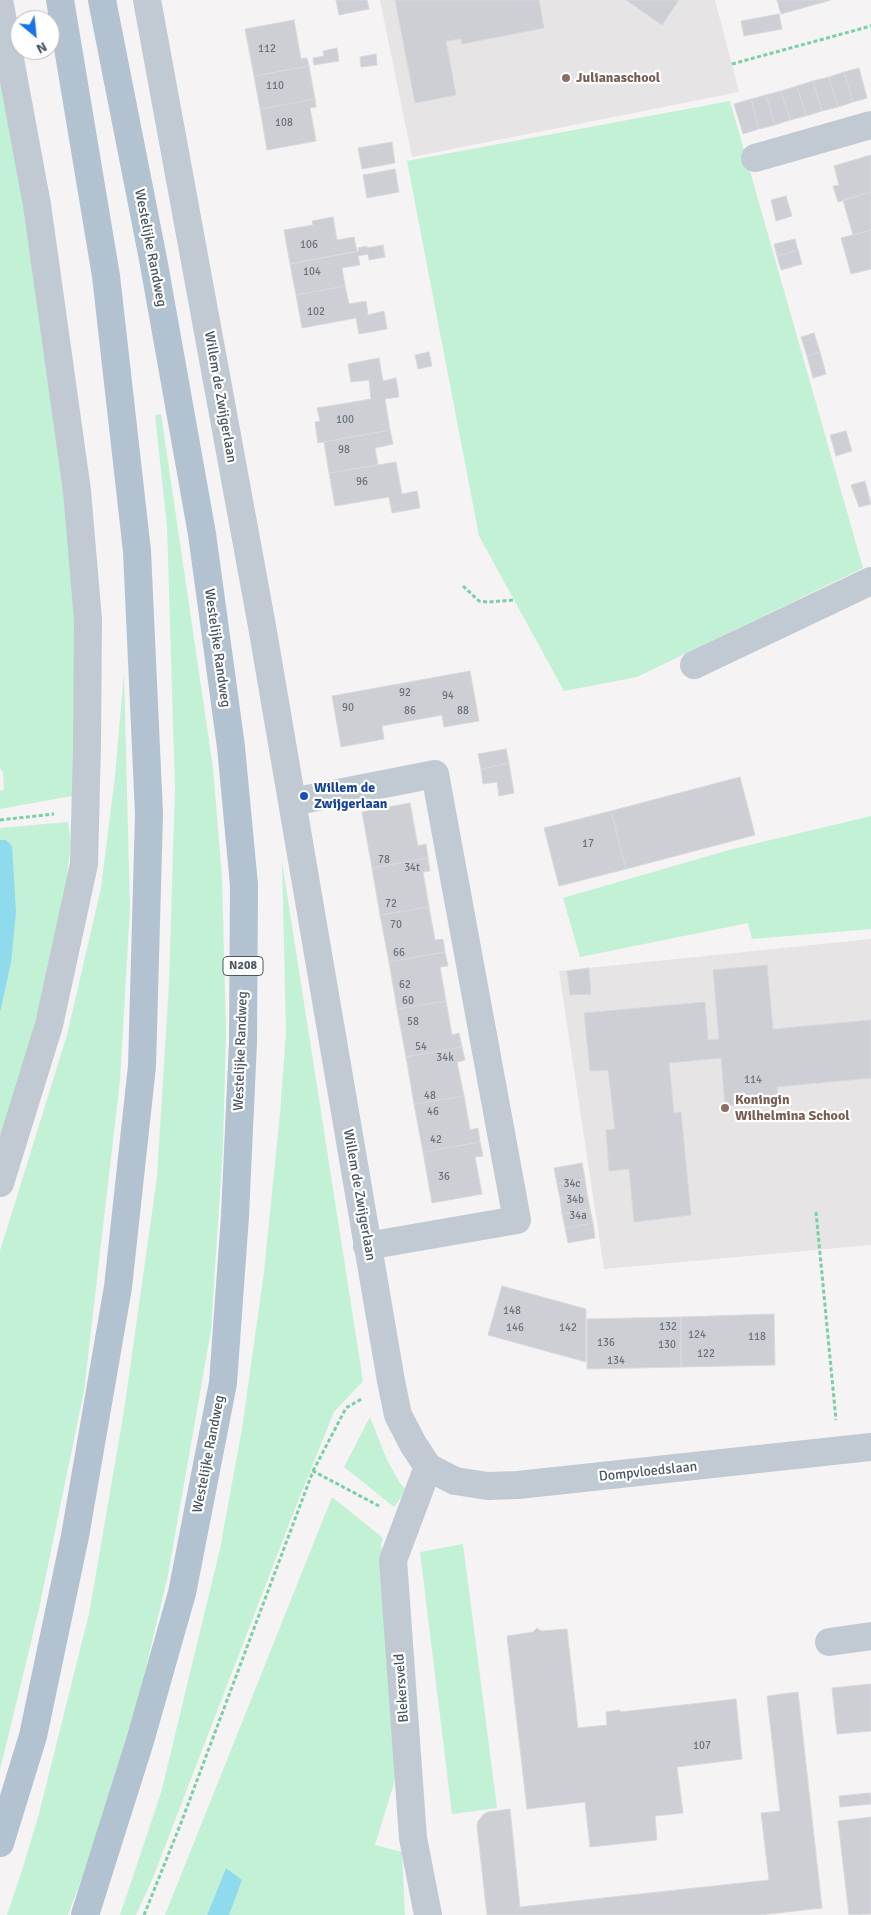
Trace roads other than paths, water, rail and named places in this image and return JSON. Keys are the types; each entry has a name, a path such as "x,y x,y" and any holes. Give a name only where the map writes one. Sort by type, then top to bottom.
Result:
{"main road":[{"name":"Westelijke Randweg","path":"85,1915 140,1741 182,1593 223,1383 235,1216 243,1032 244,885 231,747 202,534 153,259 103,5"},
{"path":"0,1843 33,1736 75,1536 118,1288 142,1066 148,814 137,551 106,276 62,10"}],"street":[{"name":"Willem de Zwijgerlaan","path":"147,0 258,606 391,1381 398,1414 413,1444 428,1467"},
{"path":"0,4 37,205 77,491 88,620 84,864 49,1025 0,1183"},
{"path":"755,158 871,125"},
{"path":"694,664 871,581"},
{"path":"292,802 435,774 517,1220 367,1246"},
{"name":"Dompvloedslaan","path":"428,1467 455,1481 488,1486 518,1485 871,1447"},
{"name":"Blekersveld","path":"428,1467 394,1560 413,1838 428,1915"},
{"path":"829,1642 871,1636"}],"water":[{"path":"0,840 6,840 12,846 16,912 11,963 0,1013"},
{"path":"226,1868 242,1880 229,1915 207,1915"}],"place":[{"name":"Julianaschool","path":"566,78"},
{"name":"Willem de Zwijgerlaan","path":"304,796"},
{"name":"Koningin Wilhelmina School","path":"725,1108"}]}
